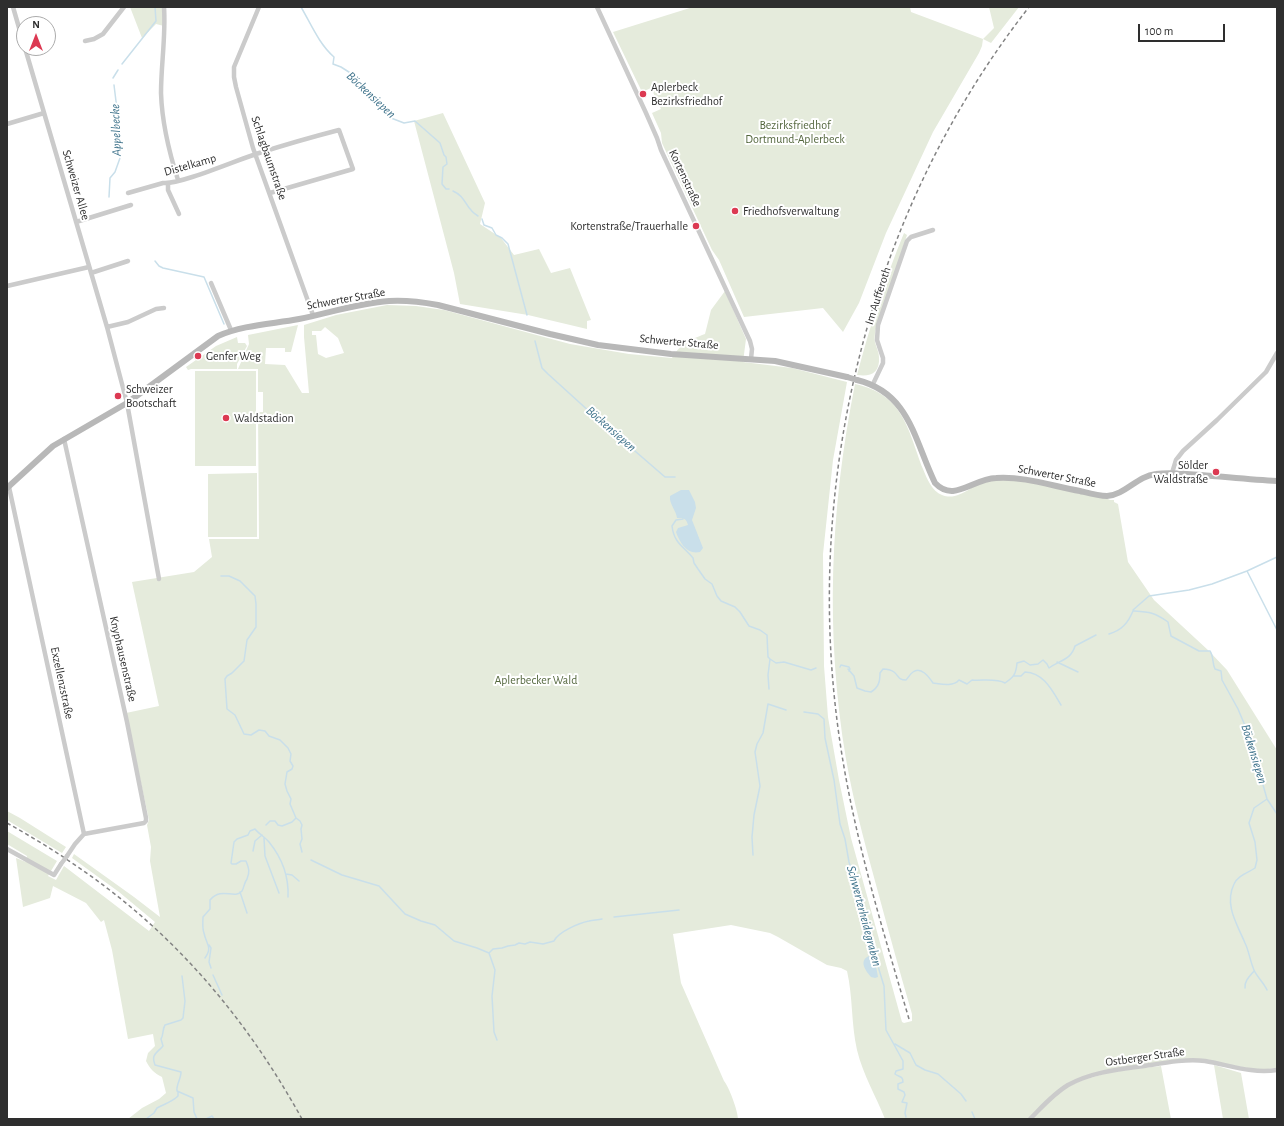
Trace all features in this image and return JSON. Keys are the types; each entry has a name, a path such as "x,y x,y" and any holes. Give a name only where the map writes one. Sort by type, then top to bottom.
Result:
{"street":[{"path":"13,7 16,17"},
{"path":"85,41 94,39 103,34 124,7"},
{"path":"164,7 165,25 162,108 170,154 178,180"},
{"name":"Schlagbaumstraße","path":"259,7 234,67 234,77 256,154 313,315"},
{"name":"Kortenstraße","path":"597,7 646,113 661,150 750,341 752,349 751,359"},
{"name":"Schweizer Allee","path":"27,56 107,327 127,403"},
{"path":"7,124 44,113"},
{"name":"Distelkamp","path":"128,193 163,183 168,183 256,154 339,130 353,169 270,193"},
{"path":"168,183 168,190 179,214"},
{"path":"76,222 131,205"},
{"name":"Im Aufferoth","path":"873,384 883,363 883,358 877,340 878,325 907,241 911,237 933,230"},
{"path":"90,273 128,261"},
{"path":"7,286 89,267"},
{"path":"211,284 231,330"},
{"name":"Schwerter Straße","path":"8,487 53,446 127,403 218,336 231,330 372,303 390,301 419,302 438,305 598,345 671,354 751,359 793,364 873,384 889,394 902,409 935,483 944,490 955,491 981,480 1008,477 1105,496 1118,493 1150,475 1172,474"},
{"path":"107,327 128,322 156,309 164,308"},
{"path":"1277,353 1266,372 1183,451 1176,460 1172,474 1277,481"},
{"path":"127,403 159,579"},
{"name":"Knyphausenstraße","path":"64,439 146,818 144,823 84,834"},
{"name":"Exzellenzstraße","path":"8,487 84,834"},
{"path":"7,849 54,875 75,844 84,834"},
{"name":"Ostberger Straße","path":"1030,1119 1051,1097 1069,1085 1086,1078 1118,1069 1172,1062 1195,1061 1258,1071 1277,1070"}],"green space":[{"path":"130,7 162,7 164,14 164,26 156,24 142,38"},
{"name":"Bezirksfriedhof Dortmund-Aplerbeck","path":"693,7 910,7 911,12 983,39 979,53 933,132 886,233 859,303 843,332 823,308 744,317 719,260 712,250 662,143 661,133 652,113 661,109 651,88 642,92 613,32"},
{"path":"989,7 1019,7 991,43 983,39 994,28"},
{"path":"443,113 485,203 480,224 501,238 514,255 539,249 551,273 570,268 591,320 587,321 587,329 528,315 460,304 454,273 414,121"},
{"path":"904,233 907,235 875,332 875,341 879,355 878,367 874,373 857,375 878,303"},
{"name":"Aplerbecker Wald","path":"725,291 746,339 743,362 792,368 847,382 833,460 823,554 824,666 828,717 851,838 902,1022 912,1021 912,1014 871,866 852,790 839,712 835,665 833,571 836,524 840,478 855,384 871,389 884,396 894,405 908,427 928,481 935,491 942,495 954,496 960,494 987,480 1008,479 1114,500 1114,502 1118,504 1128,562 1154,600 1209,651 1227,670 1277,750 1277,1068 1258,1070 1205,1060 1132,1066 1069,1084 1028,1119 885,1119 866,1077 857,1050 847,971 827,965 770,933 731,925 673,934 681,983 731,1094 738,1119 128,1119 166,1093 162,1077 152,1070 146,1061 148,1053 155,1046 153,1034 128,1039 112,950 104,920 101,922 86,903 53,886 50,898 23,907 16,858 26,862 27,856 7,844 7,831 57,861 48,876 56,880 64,866 149,931 155,922 119,892 72,858 74,854 160,917 150,861 151,847 147,825 149,820 126,713 159,706 132,582 194,572 212,557 209,539 259,539 258,412 263,412 263,392 258,392 258,369 238,369 249,344 248,335 298,325 291,352 285,352 285,348 266,348 265,364 285,365 302,393 309,393 304,325 336,315 387,305 416,306 444,310 570,344 629,354 672,358 686,343 705,334 711,310","holes":["325,327 338,338 344,353 326,358 318,354 316,335 312,335 312,331 321,331"]},
{"path":"237,337 238,343 245,343 247,346 237,364 237,369 188,370 186,367 216,346"},
{"name":"Waldstadion","path":"195,371 256,371 256,466 195,466"},
{"path":"257,473 257,537 208,537 208,474"},
{"path":"7,811 66,847 62,853 7,820"},
{"path":"1214,1065 1241,1073 1249,1119 1223,1119"},
{"path":"1161,1066 1171,1119 1032,1119 1061,1091 1084,1080 1109,1073"}],"water":[{"path":"681,490 689,490 695,502 696,508 692,520 703,548 700,552 691,552 688,550 682,544 676,532 678,528 688,525 684,519 677,518 670,499 670,496"},
{"path":"869,956 874,962 878,977 871,977 864,966 864,961"}],"waterway":[{"name":"Appelbecke","path":"122,64 156,21 155,7"},
{"name":"Böckensiepen","path":"301,7 320,40 334,57 333,64 352,74 364,90 378,101 382,109 391,118 404,123 415,121 440,143 446,157 447,164 443,167 442,184 446,189 449,189"},
{"name":"Appelbecke","path":"113,78 118,70"},
{"name":"Appelbecke","path":"109,197 110,178 115,172 120,158 120,134 114,85"},
{"name":"Böckensiepen","path":"453,191 461,196 471,210 478,216"},
{"name":"Böckensiepen","path":"482,219 484,225 492,228 496,235 508,244 527,315"},
{"name":"Appelbecke","path":"155,261 163,268 204,277 224,324"},
{"name":"Böckensiepen","path":"535,341 542,368 548,374 665,477 675,477"},
{"name":"Böckensiepen","path":"683,518 676,520 672,526 677,540 693,558 694,563 705,579 712,584 721,601 735,607 749,626 760,630 767,635 768,657 776,663 784,662 811,670 816,668"},
{"path":"1247,571 1277,557"},
{"path":"1133,610 1149,596 1189,590 1212,584 1247,571 1277,630"},
{"name":"Appelbecke","path":"221,576 229,576 240,581 255,596 256,604 256,627 247,640 244,661 225,679 227,709 235,715 244,734 251,735 259,730 265,731 269,736 280,740 288,748 291,754 290,761 293,766 292,769 287,772 285,784 291,799 290,804 296,818 302,825 302,839 300,844 302,852"},
{"name":"Böckensiepen","path":"1109,634 1124,626 1133,611 1147,612 1159,616 1168,622 1171,636 1199,651 1210,651 1215,669 1221,671 1222,680 1238,709 1249,735 1267,799 1254,808 1249,823 1255,842 1257,860 1255,868 1241,876 1236,881 1231,892 1230,899 1235,922 1246,946 1251,963 1267,990"},
{"name":"Böckensiepen","path":"848,669 854,676 857,688 871,692 877,686 880,673 883,669 893,671 900,679 903,680 906,680 913,672 919,670 922,671 933,683 954,684 959,680 967,684 972,680 993,680 1005,683 1014,675 1017,663 1024,661 1030,665 1038,664 1043,660 1049,668 1068,657 1075,646 1096,635"},
{"name":"Schwerterheidegraben","path":"769,689 768,675 770,659"},
{"path":"1057,662 1078,672"},
{"name":"Böckensiepen","path":"840,667 841,665 849,667 849,671"},
{"path":"1014,676 1021,676 1025,672 1037,675 1047,683 1061,705"},
{"path":"753,855 752,837 754,815 760,786 755,752 757,744 763,733 768,704 786,710"},
{"name":"Schwerterheidegraben","path":"804,712 818,714 824,719 825,738 834,780 840,824 845,839 849,862 857,887 863,917 884,986 886,1030 903,1061 903,1069 896,1071 895,1074 903,1080 903,1082 898,1084 898,1089 904,1092 905,1095 902,1102 907,1103 905,1113 906,1117"},
{"path":"1267,799 1277,814"},
{"name":"Appelbecke","path":"266,825 270,821 275,821 278,825 282,826 292,822 296,818"},
{"name":"Appelbecke","path":"205,958 209,948 203,929 203,917 210,909 210,900 214,896 223,893 239,893 243,890 249,874 246,861 241,861 236,864 231,863 234,842 237,839 248,835 250,831 255,829 269,842 278,854 284,868 288,897"},
{"path":"253,851 255,841 262,835"},
{"path":"264,838 265,856 279,893"},
{"path":"311,860 342,875 379,886 405,914 435,925 454,941 489,953 495,970 492,996 494,1032 497,1040"},
{"path":"286,874 292,875 299,881"},
{"path":"240,892 247,913"},
{"path":"614,917 679,910"},
{"path":"489,953 493,949 519,943 525,944 530,942 543,944 554,941 564,931 589,921 602,919"},
{"name":"Appelbecke","path":"209,945 211,948 209,962 211,968"},
{"path":"1245,988 1246,981 1254,971"},
{"path":"213,975 222,995"},
{"name":"Appelbecke","path":"182,976 185,1001 183,1018 165,1025 161,1039 163,1046 155,1054 154,1059 155,1065 181,1072 177,1091 193,1098 194,1112 197,1119"},
{"path":"895,1044 910,1053 916,1065 925,1070 938,1074 961,1094 966,1101"},
{"path":"146,1119 154,1113 157,1108 176,1098 178,1096 178,1092"},
{"path":"972,1112 975,1119"},
{"name":"Appelbecke","path":"206,1119 212,1116 214,1119"}],"railway":[{"path":"909,1019 859,839 838,728 830,633 831,537 842,442 862,348 890,257 928,169 974,86 1029,7"},
{"path":"7,823 54,851 105,887 139,914 171,944 201,975 229,1009 279,1080 302,1119"}],"place":[{"name":"Aplerbeck Bezirksfriedhof","path":"643,94"},
{"name":"Friedhofsverwaltung","path":"735,211"},
{"name":"Kortenstraße/Trauerhalle","path":"696,226"},
{"name":"Genfer Weg","path":"198,356"},
{"name":"Schweizer Bootschaft","path":"118,396"},
{"name":"Waldstadion","path":"226,418"},
{"name":"Sölder Waldstraße","path":"1216,472"}]}
